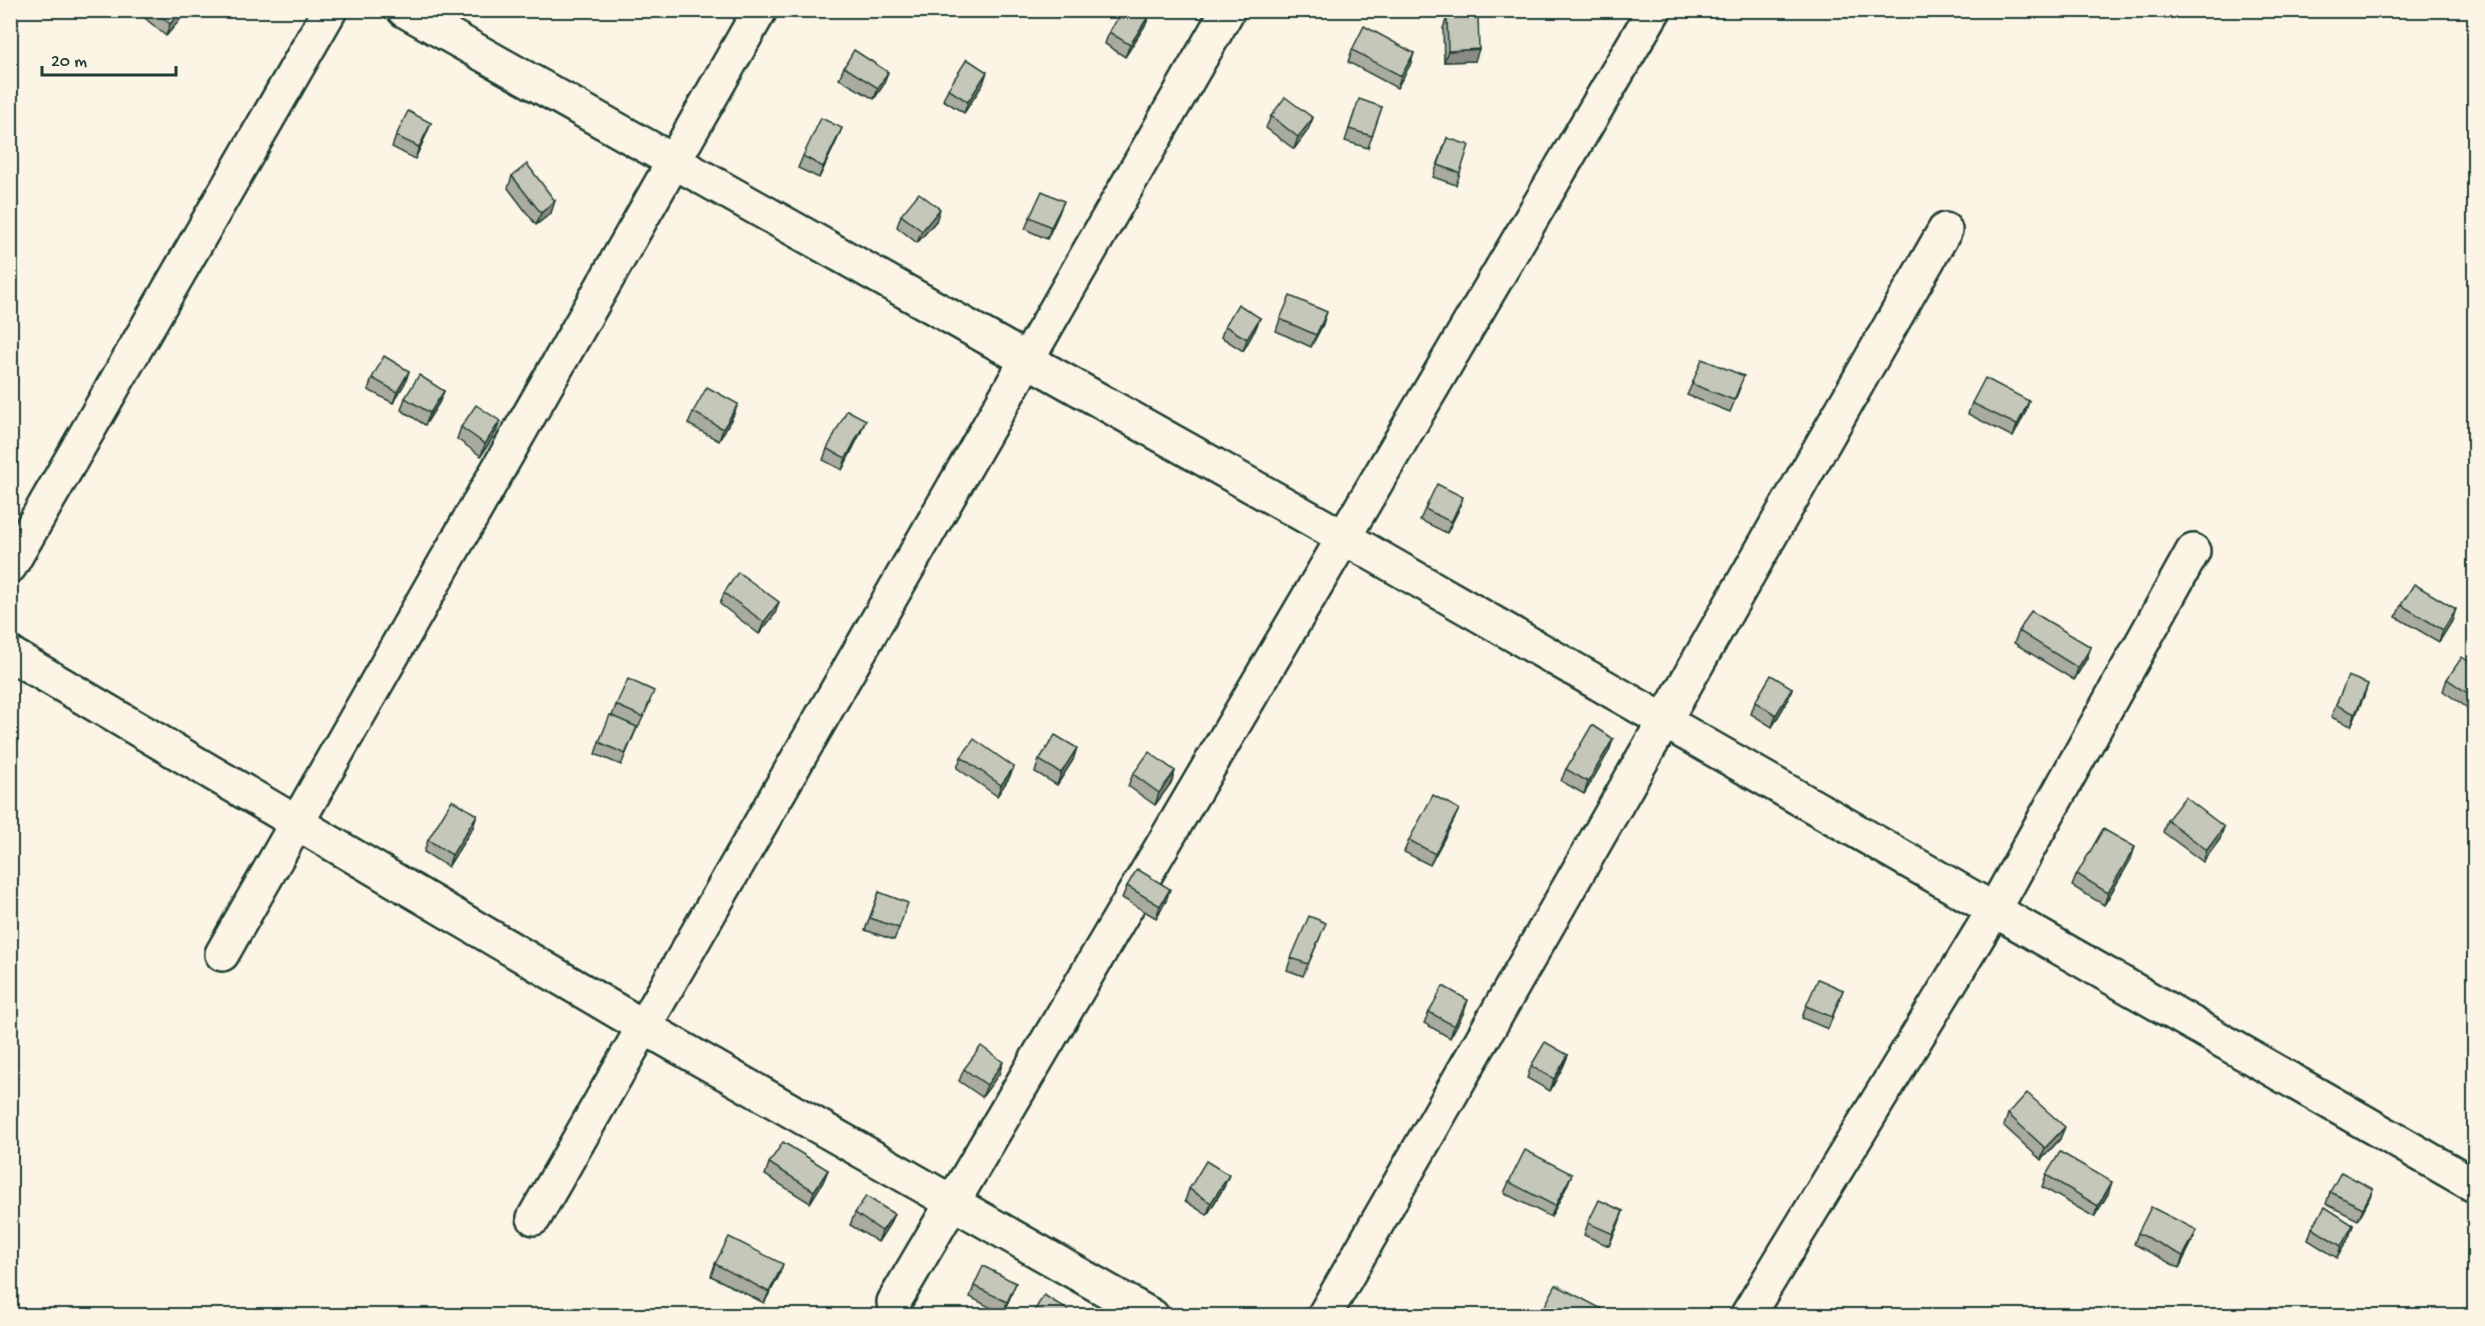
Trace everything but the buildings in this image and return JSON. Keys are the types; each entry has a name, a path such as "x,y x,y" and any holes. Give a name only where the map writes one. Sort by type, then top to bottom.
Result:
{"street":[{"path":"10,566 330,10"},
{"path":"404,10 1344,538 2475,1185"},
{"path":"222,954 760,10"},
{"path":"534,1218 1228,10"},
{"path":"894,1302 1654,10"},
{"path":"1324,1316 1945,230"},
{"path":"1747,1316 1994,910 2193,551"},
{"path":"10,654 644,1027 1152,1316"}]}
